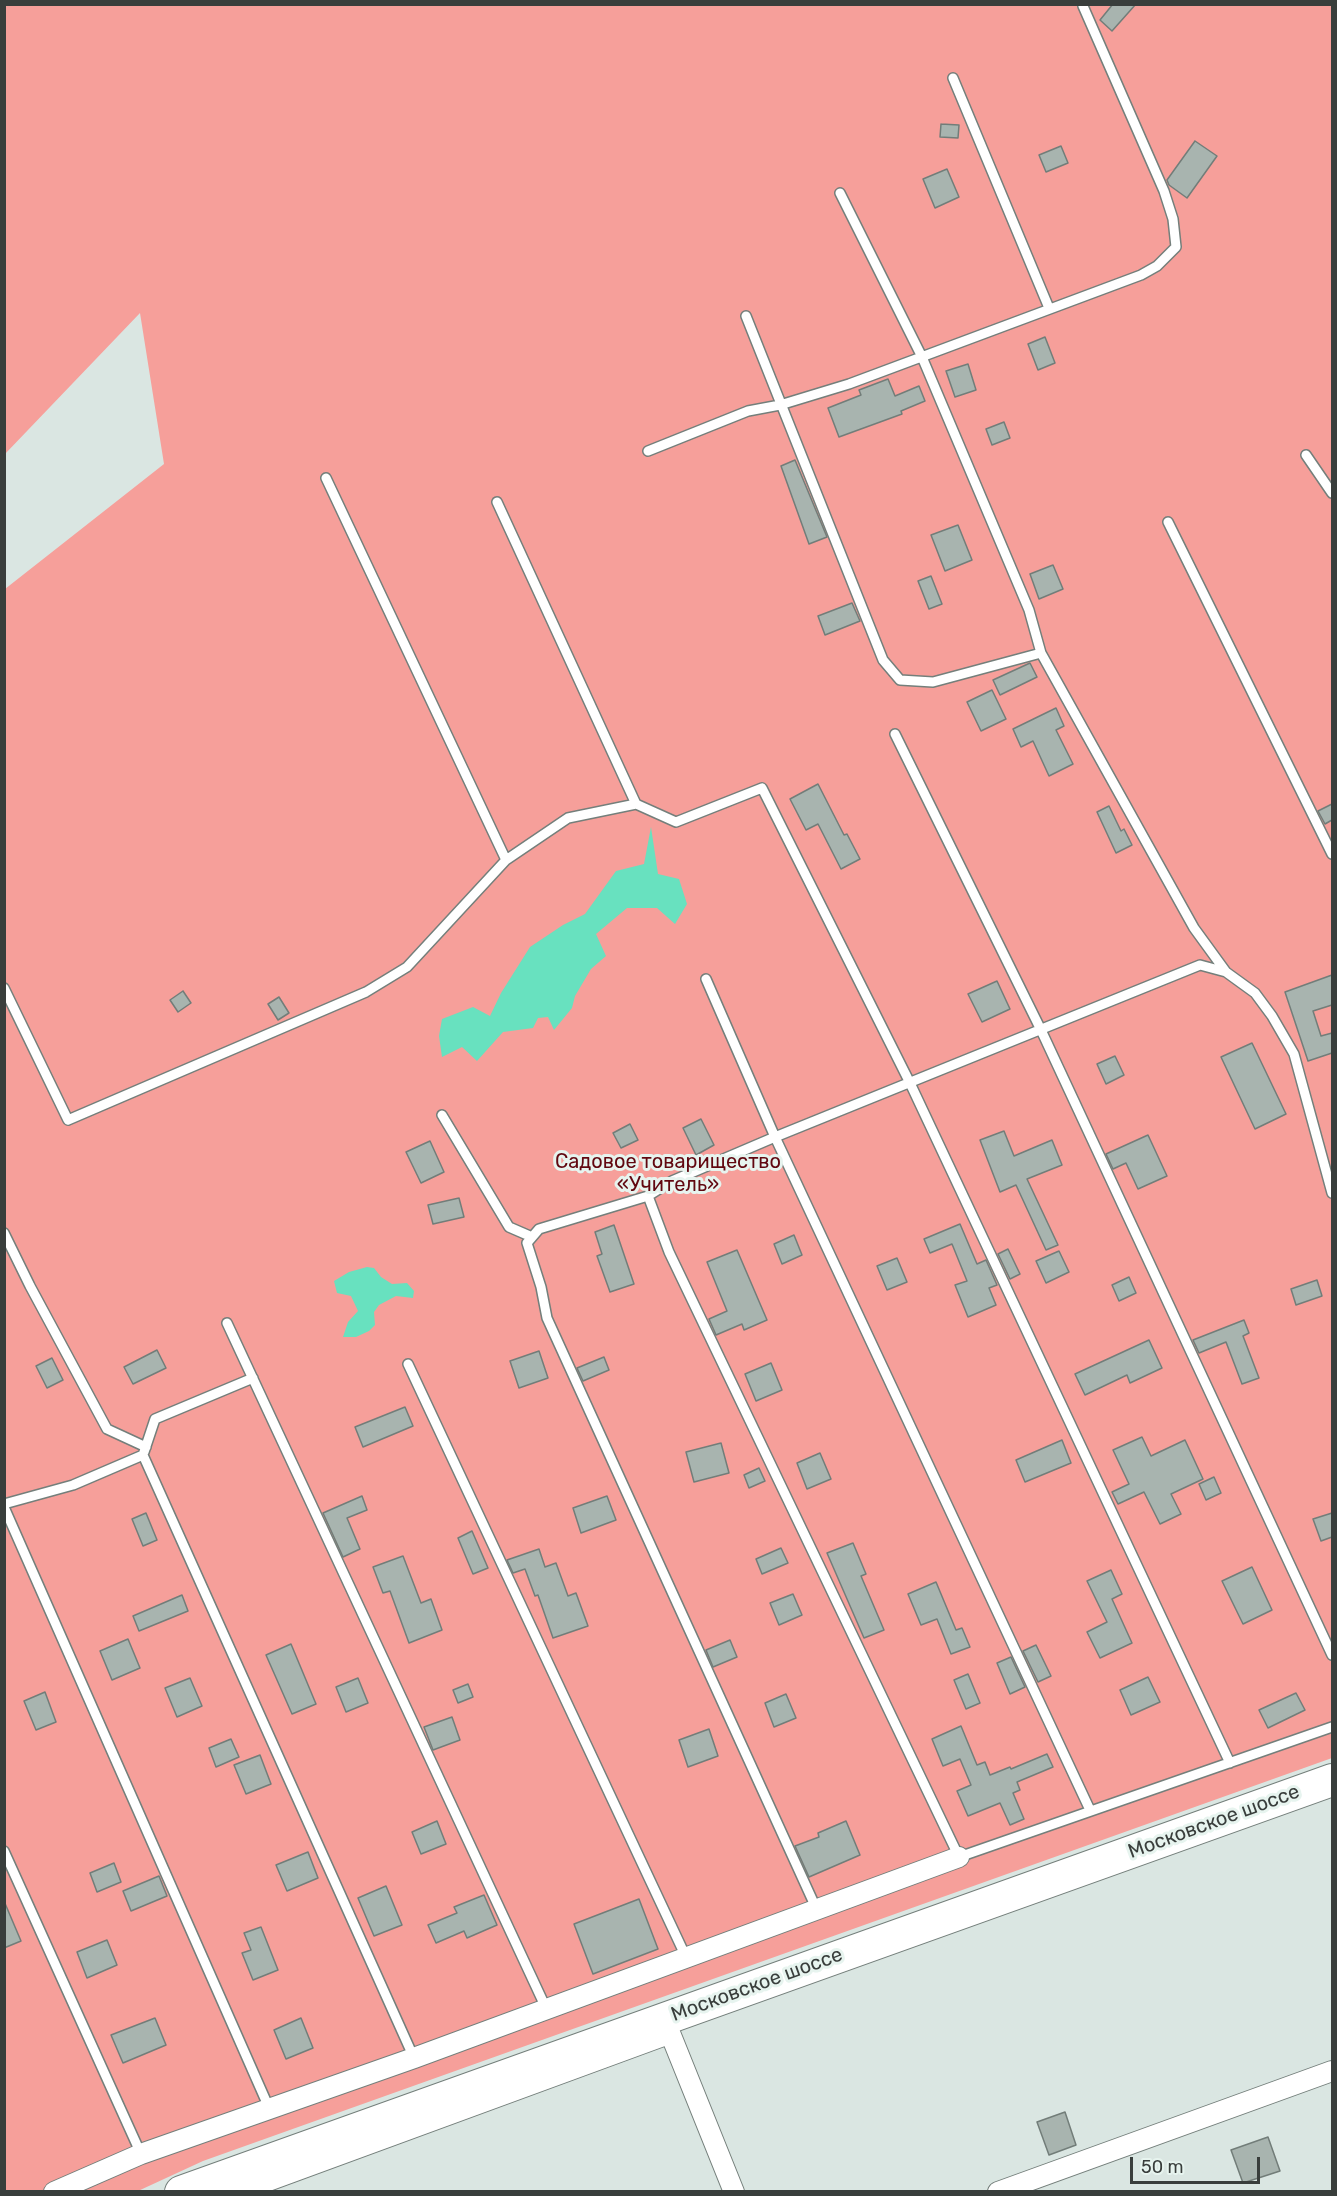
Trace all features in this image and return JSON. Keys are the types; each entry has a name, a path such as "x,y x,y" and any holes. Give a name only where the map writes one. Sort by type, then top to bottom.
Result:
{"highway":[{"name":"Московское шоссе","path":"181,2192 668,2025 1332,1780"}],"street":[{"path":"54,2192 141,2154 414,2058 959,1857"},
{"path":"238,2192 668,2025 734,2192"},
{"path":"998,2192 1332,2071"}],"lane":[{"path":"648,451 748,411 780,405 849,384 1141,275 1157,266 1176,247 1173,219 1164,191 1083,6"},
{"path":"953,78 1049,308"},
{"path":"840,193 922,357 1029,610 1041,653 1194,928 1226,972 1255,993 1272,1016 1294,1054 1332,1193"},
{"path":"746,316 883,660 900,680 933,682 1041,653"},
{"path":"1306,455 1332,493"},
{"path":"326,478 506,860"},
{"path":"497,502 636,804"},
{"path":"1168,522 1332,854"},
{"path":"895,734 1041,1030 1332,1655"},
{"path":"4,988 68,1120 366,992 406,968 506,860 568,818 636,804 676,822 762,788 910,1083 1230,1763"},
{"path":"817,1910 547,1318 528,1243 538,1229 648,1196 672,1181 775,1137 1200,966 1226,972"},
{"path":"706,979 775,1137 1090,1810"},
{"path":"442,1115 509,1227 532,1237"},
{"path":"648,1196 669,1252 959,1857 1332,1727"},
{"path":"4,1233 107,1429 145,1451 414,2058"},
{"path":"227,1323 546,2008"},
{"path":"408,1364 686,1957"},
{"path":"253,1378 155,1419 145,1451 73,1485 4,1506 270,2110"},
{"path":"4,1851 141,2154"}],"green space":[{"name":"Садовое товарищество «Учитель»","path":"5,5 1332,5 1332,1758 203,2161 138,2191 5,2191 5,589 164,464 140,313 5,454"}],"shaded area":[{"path":"651,827 658,874 679,879 687,904 675,924 657,908 627,908 596,934 606,956 591,969 575,996 572,1008 554,1030 548,1017 538,1018 533,1028 503,1032 477,1061 462,1047 442,1057 439,1036 442,1019 473,1007 490,1016 501,993 530,947 563,925 585,914 616,871 644,864"},
{"path":"367,1267 374,1268 381,1277 392,1284 407,1283 414,1291 413,1298 396,1296 379,1305 374,1312 375,1325 369,1331 356,1337 343,1337 348,1322 358,1311 351,1296 337,1293 334,1281 349,1272"}],"building":[{"path":"1113,4 1136,4 1112,31 1100,20"},
{"path":"941,124 959,125 958,138 940,137"},
{"path":"1195,141 1217,156 1187,198 1169,185 1167,180"},
{"path":"1061,146 1068,163 1046,172 1039,155"},
{"path":"947,169 959,197 935,208 923,179"},
{"path":"1045,337 1055,363 1038,370 1028,344"},
{"path":"968,364 976,390 955,397 946,371"},
{"path":"888,379 895,396 919,386 925,401 901,411 902,414 839,437 828,408 861,395 859,390"},
{"path":"1004,422 1010,438 992,445 986,429"},
{"path":"795,460 827,537 809,544 781,466"},
{"path":"958,525 972,560 945,571 931,535"},
{"path":"1053,565 1063,589 1039,599 1030,574"},
{"path":"931,576 942,604 929,609 918,581"},
{"path":"852,603 860,621 825,635 818,616"},
{"path":"1030,663 1037,677 1000,695 993,680"},
{"path":"992,690 1006,719 981,731 967,702"},
{"path":"1056,708 1064,726 1056,730 1073,764 1049,776 1033,741 1021,747 1013,729"},
{"path":"818,784 844,835 847,834 860,859 841,869 818,824 806,830 790,799"},
{"path":"1332,804 1332,820 1325,824 1318,811"},
{"path":"1109,806 1121,831 1124,829 1132,845 1116,853 1097,812"},
{"path":"1332,975 1332,1005 1313,1011 1321,1036 1332,1033 1332,1053 1308,1061 1285,992"},
{"path":"997,981 1010,1009 982,1022 968,994"},
{"path":"183,991 191,1003 178,1012 170,1000"},
{"path":"279,997 289,1013 278,1020 268,1004"},
{"path":"1252,1043 1286,1114 1255,1129 1221,1057"},
{"path":"1115,1056 1124,1075 1106,1084 1097,1064"},
{"path":"701,1119 714,1145 696,1155 683,1128"},
{"path":"630,1124 638,1140 621,1148 613,1133"},
{"path":"1004,1131 1014,1156 1052,1140 1062,1165 1027,1179 1058,1245 1046,1250 1016,1185 1000,1192 980,1140"},
{"path":"1148,1135 1167,1176 1138,1189 1126,1163 1113,1169 1106,1154"},
{"path":"430,1141 444,1172 421,1183 406,1152"},
{"path":"459,1198 464,1217 433,1224 428,1205"},
{"path":"960,1224 977,1264 986,1260 997,1285 989,1288 996,1305 968,1317 955,1285 967,1281 952,1244 930,1253 924,1239"},
{"path":"614,1225 634,1284 610,1292 597,1256 602,1254 595,1232"},
{"path":"794,1235 802,1255 782,1264 774,1244"},
{"path":"1008,1249 1020,1274 1010,1279 998,1254"},
{"path":"737,1250 767,1320 744,1330 742,1324 716,1335 709,1319 727,1311 707,1262"},
{"path":"1059,1251 1069,1272 1046,1283 1036,1261"},
{"path":"897,1258 907,1282 887,1290 877,1266"},
{"path":"1129,1277 1136,1293 1119,1301 1112,1285"},
{"path":"1317,1280 1322,1296 1296,1305 1291,1289"},
{"path":"1244,1320 1249,1333 1243,1336 1259,1378 1242,1384 1226,1342 1199,1353 1193,1340"},
{"path":"1149,1340 1162,1368 1130,1383 1127,1375 1085,1395 1075,1374"},
{"path":"157,1350 166,1368 133,1384 124,1367"},
{"path":"539,1351 548,1378 519,1388 510,1361"},
{"path":"604,1357 609,1370 583,1381 577,1368"},
{"path":"52,1358 63,1380 47,1388 36,1366"},
{"path":"771,1363 782,1390 756,1401 745,1374"},
{"path":"405,1407 413,1426 363,1447 355,1427"},
{"path":"1142,1437 1151,1456 1185,1440 1203,1479 1171,1494 1181,1514 1160,1524 1144,1492 1118,1504 1112,1492 1129,1484 1113,1450"},
{"path":"1062,1440 1071,1463 1025,1482 1016,1460"},
{"path":"721,1443 729,1473 694,1482 686,1452"},
{"path":"820,1453 831,1479 807,1489 797,1463"},
{"path":"759,1468 765,1481 749,1488 744,1475"},
{"path":"1214,1477 1221,1493 1206,1500 1199,1484"},
{"path":"362,1496 367,1510 347,1518 360,1549 343,1557 323,1513"},
{"path":"607,1496 616,1520 581,1533 573,1508"},
{"path":"146,1513 157,1540 143,1546 132,1519"},
{"path":"1332,1513 1332,1537 1321,1541 1313,1519"},
{"path":"472,1531 488,1568 473,1574 458,1538"},
{"path":"853,1543 866,1574 861,1576 884,1630 864,1638 827,1553"},
{"path":"781,1548 788,1563 762,1574 756,1559"},
{"path":"539,1549 545,1567 556,1563 568,1596 576,1593 588,1626 553,1638 538,1595 535,1596 525,1569 513,1573 507,1560"},
{"path":"403,1556 421,1603 431,1599 442,1630 409,1643 390,1591 383,1593 373,1567"},
{"path":"1252,1567 1272,1610 1243,1624 1222,1581"},
{"path":"1111,1570 1122,1594 1112,1599 1132,1643 1100,1658 1087,1632 1107,1622 1087,1581"},
{"path":"936,1582 956,1630 962,1628 970,1647 951,1654 937,1619 921,1625 908,1594"},
{"path":"793,1594 802,1615 779,1625 770,1603"},
{"path":"182,1595 188,1611 139,1631 133,1616"},
{"path":"128,1639 140,1668 112,1680 100,1651"},
{"path":"730,1640 737,1657 713,1667 706,1650"},
{"path":"291,1644 316,1704 292,1714 266,1655"},
{"path":"1036,1645 1051,1676 1038,1682 1023,1651"},
{"path":"1011,1657 1025,1687 1010,1694 997,1663"},
{"path":"968,1674 980,1703 966,1709 954,1680"},
{"path":"1148,1677 1160,1702 1131,1715 1120,1690"},
{"path":"190,1678 202,1706 177,1717 165,1688"},
{"path":"358,1678 368,1703 346,1712 336,1687"},
{"path":"468,1684 473,1697 458,1703 453,1690"},
{"path":"45,1692 56,1722 36,1730 24,1701"},
{"path":"1296,1693 1305,1710 1268,1728 1259,1710"},
{"path":"786,1694 796,1718 774,1727 765,1703"},
{"path":"452,1717 460,1740 433,1750 424,1727"},
{"path":"961,1726 977,1765 985,1762 990,1775 1047,1754 1053,1767 1017,1782 1020,1790 1013,1793 1024,1819 1010,1825 1000,1803 968,1816 957,1791 971,1785 960,1759 943,1766 932,1739"},
{"path":"709,1729 718,1756 688,1767 679,1740"},
{"path":"231,1739 239,1757 216,1767 209,1748"},
{"path":"260,1755 271,1784 246,1794 234,1765"},
{"path":"437,1821 446,1844 421,1854 412,1832"},
{"path":"846,1821 860,1855 809,1877 795,1846 819,1837 818,1833"},
{"path":"308,1852 318,1878 287,1891 276,1865"},
{"path":"114,1863 121,1882 97,1892 90,1873"},
{"path":"159,1876 167,1896 131,1911 123,1891"},
{"path":"386,1886 402,1925 374,1936 358,1898"},
{"path":"484,1895 497,1925 467,1938 464,1931 436,1943 428,1925 457,1913 454,1907"},
{"path":"639,1899 658,1949 593,1974 574,1924"},
{"path":"4,1901 21,1941 4,1948"},
{"path":"261,1927 278,1970 253,1980 242,1953 251,1950 244,1933"},
{"path":"107,1940 117,1965 87,1978 77,1952"},
{"path":"155,2018 166,2045 123,2063 111,2035"},
{"path":"301,2018 313,2048 286,2059 274,2030"},
{"path":"1065,2112 1076,2145 1049,2155 1037,2122"},
{"path":"1268,2137 1280,2171 1243,2183 1231,2150"}]}
